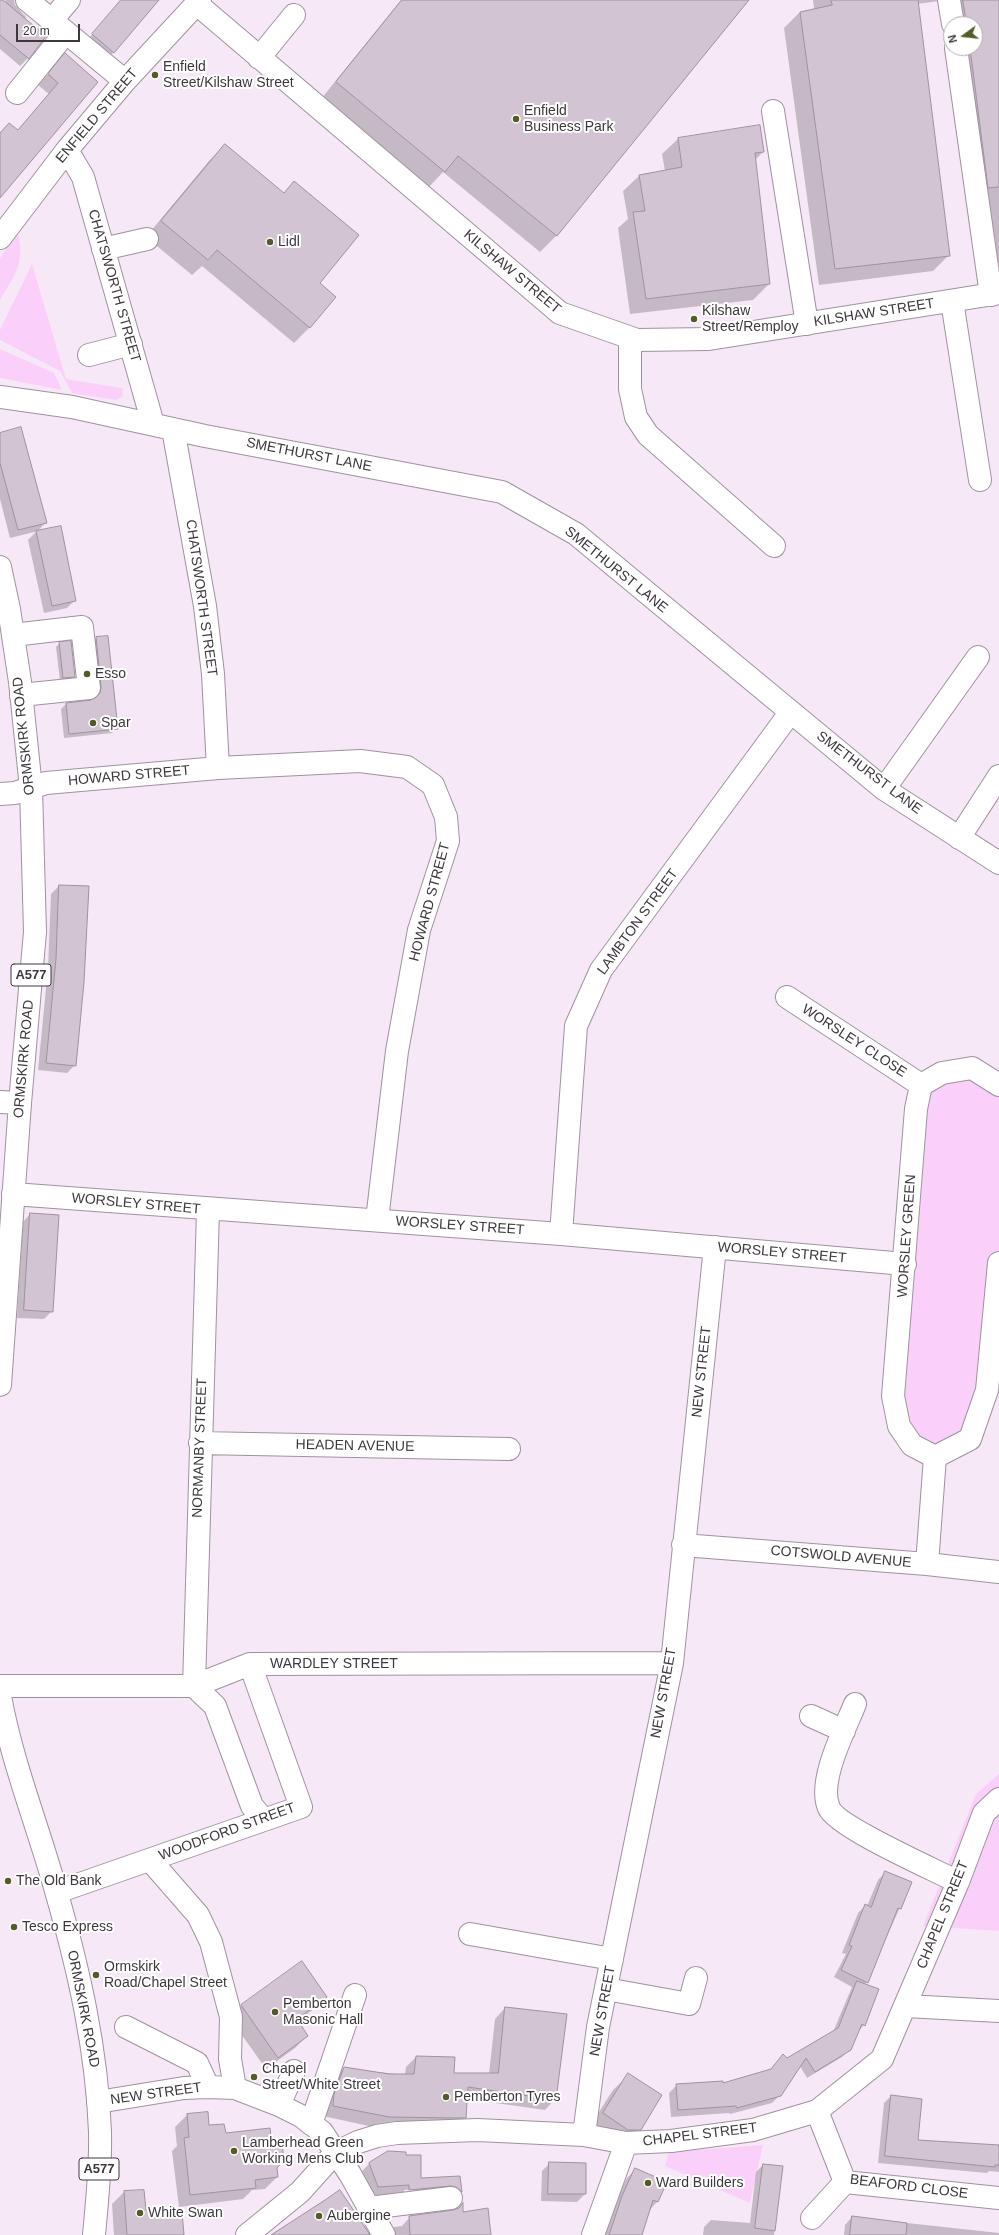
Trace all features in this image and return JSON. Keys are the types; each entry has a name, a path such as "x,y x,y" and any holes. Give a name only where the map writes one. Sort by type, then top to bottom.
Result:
{"main road":[{"path":"27,0 125,81"},
{"path":"17,93 59,26 69,0"},
{"path":"949,0 951,16"},
{"name":"KILSHAW STREET","path":"198,2 259,58 560,313 637,340 709,339 995,294"},
{"name":"ENFIELD STREET","path":"0,238 67,150 125,81 198,2"},
{"path":"259,58 294,15"},
{"path":"957,56 995,294"},
{"path":"773,111 807,324"},
{"name":"CHATSWORTH STREET","path":"67,150 83,177 131,344 163,427 205,606 213,674 218,768"},
{"path":"103,249 146,239"},
{"path":"952,301 980,480"},
{"path":"630,338 630,389 636,417 648,435 774,546"},
{"path":"89,355 131,344"},
{"name":"SMETHURST LANE","path":"0,397 72,406 163,427 502,492 576,534 790,713 884,789 999,863"},
{"name":"ORMSKIRK ROAD","path":"0,567 13,635 31,788 35,932 10,1103 13,1194 0,1384"},
{"path":"13,635 82,627 89,688 21,696"},
{"path":"884,789 978,657"},
{"name":"LAMBTON STREET","path":"561,1234 576,1026 585,1005 601,970 790,713"},
{"name":"HOWARD STREET","path":"0,794 31,788 46,783 218,768 360,761 407,767 433,785 446,816 448,841 419,930 397,1051 377,1220"},
{"path":"959,838 999,776"},
{"name":"WORSLEY CLOSE","path":"787,997 921,1085"},
{"path":"921,1085 942,1073 972,1068 999,1085"},
{"name":"WORSLEY GREEN","path":"921,1085 916,1109 894,1396 899,1426 912,1445 935,1457"},
{"name":"WORSLEY STREET","path":"13,1194 208,1210 377,1220 561,1234 905,1264"},
{"name":"NORMANBY STREET","path":"194,1686 208,1210"},
{"name":"NEW STREET","path":"584,2135 598,2027 672,1663 715,1247"},
{"path":"927,1564 935,1457 970,1439 988,1390 999,1263"},
{"name":"HEADEN AVENUE","path":"200,1443 509,1449"},
{"name":"COTSWOLD AVENUE","path":"683,1545 927,1564 999,1572"},
{"name":"WARDLEY STREET","path":"0,1686 194,1686 250,1664 672,1663"},
{"name":"WOODFORD STREET","path":"57,1892 301,1807 250,1664"},
{"path":"194,1686 215,1706 252,1806 264,1820"},
{"name":"ORMSKIRK ROAD","path":"0,1696 16,1764 57,1892 81,1986 93,2054 98,2102 99,2180 94,2235"},
{"path":"855,1704 830,1766 826,1786 829,1809 846,1825 958,1882"},
{"path":"811,1716 844,1732"},
{"name":"CHAPEL STREET","path":"335,2153 358,2142 396,2133 477,2130 584,2135 626,2143 671,2141 753,2130 817,2111 882,2059 958,1882 984,1813 999,1799"},
{"path":"150,1860 198,1915 211,1942 231,2017 230,2059 235,2088"},
{"path":"470,1934 612,1959"},
{"path":"606,1989 689,2004 696,1978"},
{"path":"311,2124 355,1995"},
{"path":"906,2006 999,2011"},
{"path":"126,2027 197,2063 208,2087"},
{"path":"280,2105 294,2071"},
{"name":"NEW STREET","path":"98,2102 184,2088 208,2087 235,2088 280,2105 302,2116 322,2132 384,2235"},
{"name":"BEAFORD CLOSE","path":"817,2111 845,2182 999,2198"},
{"path":"593,2235 626,2143"},
{"path":"247,2235 300,2192 335,2153"},
{"path":"812,2218 845,2182"},
{"path":"369,2208 451,2198"}],"shaded area":[{"path":"18,234 20,245 19,262 14,276 0,300 0,258"},
{"path":"32,264 66,379 122,388 123,396 116,400 72,393 60,371 0,340 0,330"},
{"path":"0,349 54,373 62,390 0,378"},
{"path":"942,1073 999,1085 999,1263 970,1439 923,1450 893,1396 916,1109"},
{"path":"999,1774 999,1931 923,1926 976,1794"},
{"path":"763,2145 750,2203 665,2166 669,2152"}],"building":[{"path":"0,0 3,0 46,36 29,59 0,35"},
{"path":"121,0 159,0 114,53 92,34"},
{"name":"Enfield Business Park","path":"402,0 749,0 557,236 458,156 445,172 336,82"},
{"path":"831,0 918,0 950,256 835,269 800,12 832,5"},
{"path":"963,0 999,0 999,187 988,188 971,56 983,56 983,16 966,16"},
{"path":"65,53 98,82 0,198 0,133 9,123 18,130 58,83 48,74"},
{"path":"760,125 764,152 755,153 770,284 646,299 633,212 645,211 639,175 682,167 678,138"},
{"name":"Lidl","path":"225,144 284,193 294,181 359,235 320,283 336,297 310,328 217,250 208,260 161,221"},
{"path":"21,427 47,523 18,530 0,463 0,433"},
{"path":"61,526 76,601 52,606 36,531"},
{"path":"108,636 118,729 69,734 66,703 91,700 100,693 101,687 96,637"},
{"path":"71,641 75,677 63,678 59,642"},
{"path":"59,885 89,886 84,982 76,1066 46,1063 56,959"},
{"path":"30,1213 59,1215 53,1312 24,1310"},
{"path":"885,1871 912,1882 901,1909 898,1908 868,1983 841,1970 852,1946 849,1945 865,1904 871,1907"},
{"name":"Pemberton Masonic Hall","path":"302,1961 327,1997 297,2019 308,2036 278,2058 241,2005"},
{"path":"857,1981 879,1989 865,2026 862,2024 851,2050 815,2072 806,2058 781,2096 737,2108 736,2106 678,2110 676,2084 723,2081 723,2083 771,2069 783,2054 787,2058 838,2028"},
{"path":"505,2007 567,2014 556,2100 468,2087 466,2118 389,2117 333,2106 334,2094 344,2067 389,2074 414,2074 416,2056 455,2057 454,2073 498,2073"},
{"path":"628,2073 662,2095 641,2130 628,2130 603,2113"},
{"path":"891,2095 922,2099 918,2140 999,2145 999,2165 995,2165 995,2167 885,2156"},
{"name":"Lamberhead Green Working Mens Club","path":"208,2112 209,2125 224,2124 226,2133 270,2128 271,2136 282,2143 284,2160 277,2168 278,2177 255,2180 256,2188 190,2195 184,2138 189,2137 187,2114"},
{"path":"388,2151 406,2152 406,2155 421,2155 421,2178 460,2176 462,2192 456,2187 450,2186 409,2190 409,2185 378,2187 369,2163"},
{"path":"549,2162 586,2163 586,2194 548,2194"},
{"path":"763,2164 783,2166 775,2231 755,2228"},
{"path":"635,2168 667,2182 658,2202 653,2200 642,2235 609,2235 622,2196"},
{"name":"White Swan","path":"144,2190 146,2210 154,2209 154,2214 182,2212 184,2235 127,2235 124,2191"},
{"path":"340,2190 370,2235 271,2235 325,2200"},
{"path":"463,2203 463,2212 488,2208 491,2235 410,2235 409,2216 453,2210 459,2208"},
{"path":"852,2216 907,2223 906,2235 850,2235"}],"place":[{"name":"Enfield Street/Kilshaw Street","path":"155,75"},
{"name":"Enfield Business Park","path":"516,119"},
{"name":"Lidl","path":"270,242"},
{"name":"Kilshaw Street/Remploy","path":"694,319"},
{"name":"Esso","path":"87,674"},
{"name":"Spar","path":"93,723"},
{"name":"The Old Bank","path":"8,1881"},
{"name":"Tesco Express","path":"14,1927"},
{"name":"Ormskirk Road/Chapel Street","path":"96,1975"},
{"name":"Pemberton Masonic Hall","path":"275,2012"},
{"name":"Chapel Street/White Street","path":"254,2077"},
{"name":"Pemberton Tyres","path":"446,2097"},
{"name":"Lamberhead Green Working Mens Club","path":"234,2151"},
{"name":"Ward Builders","path":"648,2183"},
{"name":"White Swan","path":"140,2213"},
{"name":"Aubergine","path":"319,2216"}]}
